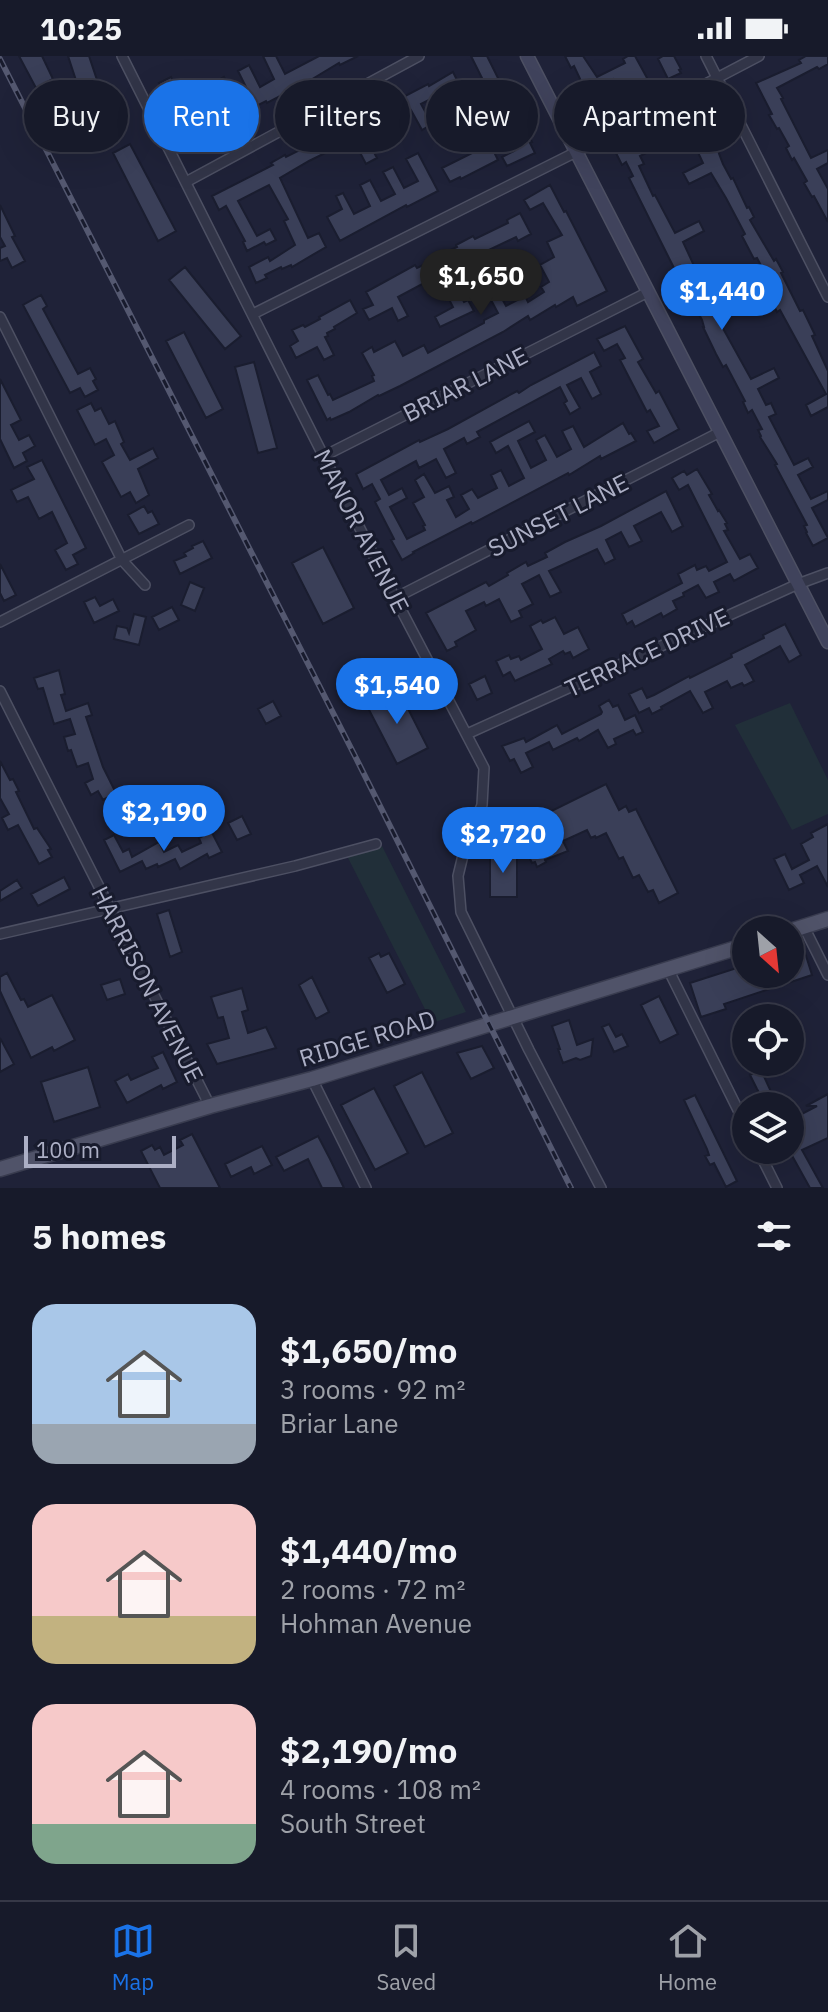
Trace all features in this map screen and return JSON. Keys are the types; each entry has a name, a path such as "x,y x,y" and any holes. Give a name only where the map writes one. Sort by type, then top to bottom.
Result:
{"main road":[{"path":"804,927 828,919"},
{"name":"RIDGE ROAD","path":"0,1169 312,1079 732,949"}],"street":[{"name":"MANOR AVENUE","path":"122,56 484,768 482,805 466,843 458,876 461,912 601,1188"},
{"path":"186,182 419,56"},
{"path":"527,56 554,109"},
{"path":"706,56 828,297"},
{"path":"713,80 759,56"},
{"path":"253,314 576,152 828,642"},
{"name":"BRIAR LANE","path":"324,456 648,292"},
{"path":"0,317 122,560 145,585"},
{"name":"SUNSET LANE","path":"395,598 720,432"},
{"path":"0,622 189,525"},
{"name":"TERRACE DRIVE","path":"467,734 828,573"},
{"name":"HARRISON AVENUE","path":"0,691 210,1106"},
{"path":"0,934 295,866 376,844"},
{"path":"804,939 828,975"},
{"path":"668,969 732,1098"},
{"path":"312,1079 366,1188"},
{"path":"765,1164 777,1188"}],"shaded area":[{"path":"790,703 828,780 828,814 792,830 735,725"},
{"path":"382,846 466,1012 432,1023 346,854"}],"building":[{"path":"19,56 42,56 53,79 32,80"},
{"path":"68,56 89,56 97,80 76,80"},
{"path":"263,56 276,56 285,74 319,56 358,56 311,80 275,80 275,99 259,105 259,85 274,79"},
{"path":"471,56 487,56 499,80 483,80"},
{"path":"565,56 583,56 597,77 625,63 623,59 628,56 635,56 648,80 581,80 574,66 571,68"},
{"path":"674,56 681,73 668,79 658,59"},
{"path":"806,56 828,56 828,64 777,88 811,158 828,150 828,163 817,169 828,189 828,222 804,183 807,181 794,158 792,160 786,148 789,146 769,115 772,114 756,83 801,63 799,60"},
{"path":"249,65 256,80 242,80 238,71"},
{"path":"453,72 457,80 439,80"},
{"path":"426,85 426,102 421,104 426,113 426,128 422,130 410,111 410,93"},
{"path":"128,145 176,231 158,241 113,153 128,152"},
{"path":"296,152 327,152 280,178 308,238 319,233 326,247 292,267 281,267 265,275 267,278 256,283 249,267 268,257 270,261 295,245 284,221 288,219 269,185 238,201 257,236 270,229 276,240 247,251 245,241 226,206 219,210 212,196"},
{"path":"360,152 374,152 377,158 366,164"},
{"path":"474,152 494,152 498,160 450,182 442,168"},
{"path":"512,152 535,153 507,166 502,157"},
{"path":"616,152 648,152 640,156 644,164 639,166 675,233 699,221 704,231 683,242 708,297 731,285 737,296 710,305 751,379 774,368 779,378 758,389 766,405 771,403 776,414 769,417 794,465 808,458 813,467 798,475 811,499 828,491 828,500 812,508 828,538 813,546 804,526 807,525 760,437 758,430 762,429 752,410 748,413 726,365 723,367 716,354 702,320 629,178 633,176 626,162 622,165"},
{"path":"698,152 718,152 754,217 750,220 774,261 776,259 815,335 812,336 828,371 828,407 811,416 806,405 826,394 780,310 777,312 772,302 753,312 748,301 773,288 757,258 754,259 742,236 745,234 711,173 689,184 683,173 703,163"},
{"path":"418,153 438,191 340,241 327,217 342,209 336,196 343,193 354,214 370,206 360,185 370,180 381,201 395,194 383,172 393,167 404,188 418,181 406,159"},
{"path":"550,185 607,291 577,306 573,297 530,320 528,316 400,386 327,420 307,380 318,375 333,400 374,381 362,353 372,347 374,352 395,341 403,356 424,345 428,353 498,313 490,298 499,293 506,306 525,296 528,302 544,292 541,287 549,282 540,265 554,257 547,242 562,235 543,203 530,210 524,200"},
{"path":"0,205 25,261 12,268 7,258 0,261 0,248 5,246 0,237"},
{"path":"520,213 531,234 518,241 516,237 472,258 484,279 473,285 460,263 447,270 464,302 468,300 474,311 440,327 435,317 453,307 437,276 398,297 408,316 398,321 392,308 369,320 363,309 373,305 366,292 415,265 417,268 434,260 473,236 475,239 508,223 507,220"},
{"path":"185,267 241,336 225,349 169,280"},
{"path":"41,295 47,306 43,309 78,374 90,368 96,379 93,381 98,390 85,397 80,388 70,393 23,305"},
{"path":"350,300 357,313 334,327 325,337 334,355 324,360 317,347 296,358 290,346 298,341 292,330 305,327"},
{"path":"625,326 643,359 638,362 656,393 659,391 679,429 654,443 647,431 659,426 650,410 647,412 620,360 625,358 617,344 604,351 597,339"},
{"path":"184,332 223,409 206,418 166,341"},
{"path":"594,352 601,366 590,372 601,394 592,399 581,378 567,385 580,408 570,414 560,387 477,432 480,437 467,444 464,438 444,449 456,473 446,478 436,459 419,468 416,461 381,480 389,495 402,488 407,498 390,507 407,539 425,530 413,503 424,497 415,480 424,474 435,493 449,486 454,497 447,500 456,517 469,509 461,495 472,489 478,498 497,488 491,475 501,470 509,486 524,478 508,446 496,453 490,442 529,421 535,432 518,441 531,468 546,460 536,440 545,435 557,457 571,449 562,431 573,426 584,447 623,423 636,441 601,459 600,456 569,475 471,522 402,560 375,502 380,499 372,484 363,489 356,474"},
{"path":"254,362 277,448 258,453 235,367"},
{"path":"0,379 21,420 11,425 19,440 29,435 35,446 23,453 27,461 14,468 0,439"},
{"path":"91,403 95,411 101,408 109,424 115,421 124,442 121,444 130,460 153,448 158,458 138,469 149,495 136,503 130,492 121,497 102,462 114,455 106,439 95,445 77,410"},
{"path":"42,460 86,548 73,555 78,564 66,570 55,550 67,543 52,512 39,519 28,497 17,502 11,490 34,479 27,467"},
{"path":"697,469 727,523 728,530 724,531 740,559 750,554 758,568 734,581 730,574 714,582 719,592 706,598 698,585 673,601 677,609 663,617 661,613 635,627 632,621 627,624 622,614 682,583 678,574 695,565 697,570 706,566 709,571 727,562 688,485 679,490 672,478 684,471 687,475"},
{"path":"666,491 683,526 672,532 661,512 634,526 642,541 629,547 621,532 606,540 615,559 605,564 597,549 549,571 561,592 550,597 539,575 522,584 533,604 519,611 522,617 511,622 499,599 466,611 476,630 455,642 457,646 447,651 426,613 486,582 489,586 526,562 528,566 547,557 545,553"},
{"path":"144,506 148,513 152,511 159,524 139,534 128,515"},
{"path":"203,541 212,558 180,574 174,561 186,556 184,553"},
{"path":"323,547 354,608 323,624 292,563"},
{"path":"0,564 16,595 4,601 0,593"},
{"path":"190,582 204,588 195,611 181,605"},
{"path":"95,597 100,606 113,599 119,611 94,623 84,602"},
{"path":"172,607 179,620 159,630 152,617"},
{"path":"134,614 146,617 139,645 114,639 117,626 127,628 129,633"},
{"path":"555,617 564,634 578,627 589,649 573,658 570,652 565,654 563,651 549,659 552,664 515,681 510,672 503,676 496,661 509,655 511,659 519,656 521,660 542,649 530,626"},
{"path":"785,624 801,655 789,662 780,646 745,665 754,681 731,688 727,681 705,692 713,708 703,713 690,691 652,714 649,708 639,713 629,694 642,688 647,698 654,695 732,657 731,654"},
{"path":"59,670 66,711 88,703 92,715 86,717 103,767 116,793 103,800 98,791 91,795 85,783 93,779 88,763 77,767 71,750 68,751 64,737 75,734 70,719 54,724 43,688 38,689 34,678"},
{"path":"485,676 492,693 477,700 469,684"},
{"path":"397,687 428,748 397,764 366,704"},
{"path":"609,700 613,707 618,705 625,720 635,715 643,732 636,735 633,730 614,739 616,744 608,748 598,730 553,750 549,742 526,753 533,767 521,773 502,746 524,738 526,742 557,725 562,734 601,714 599,706"},
{"path":"273,701 281,716 266,724 258,709"},
{"path":"0,761 19,791 16,792 34,829 37,828 51,849 48,850 52,857 39,864 18,825 8,830 2,818 9,814 0,798"},
{"path":"606,784 619,810 626,806 629,812 636,809 678,893 659,903 653,890 648,892 639,875 633,878 606,833 591,838 587,830 563,841 568,851 545,860 537,867 535,862 532,863 515,829"},
{"path":"242,816 251,834 237,840 228,823"},
{"path":"828,824 828,887 817,866 800,875 804,883 789,890 774,859 785,854 792,869 809,860 801,844 813,837 811,833"},
{"path":"209,827 222,852 209,858 207,854 180,869 175,859 146,869 142,861 120,872 104,840 114,835 123,852 129,849 132,857 159,842 164,852 178,845 182,852 201,843 199,838 203,836 200,832"},
{"path":"490,851 508,851 508,857 517,857 517,897 490,897"},
{"path":"64,877 70,889 38,906 31,894"},
{"path":"17,880 22,888 0,901 0,891"},
{"path":"169,910 182,952 170,957 157,914"},
{"path":"804,949 812,975 804,978"},
{"path":"379,953 381,957 389,953 405,984 387,993 369,958"},
{"path":"732,970 732,988 773,988 724,1004 726,1009 701,1017 690,983"},
{"path":"7,973 28,1007 52,995 75,1040 31,1058 0,991 0,977"},
{"path":"312,977 329,1012 316,1019 299,985"},
{"path":"120,979 125,994 107,1000 101,985"},
{"path":"242,988 248,1010 242,1012 248,1033 266,1027 276,1048 217,1064 207,1044 229,1038 223,1017 218,1018 211,997"},
{"path":"659,996 678,1034 660,1043 641,1005"},
{"path":"569,1020 577,1045 593,1039 591,1056 563,1063 552,1026"},
{"path":"609,1024 616,1037 622,1034 628,1046 614,1052 602,1027"},
{"path":"0,1038 14,1064 0,1072"},
{"path":"482,1046 494,1068 471,1079 457,1053"},
{"path":"163,1052 177,1082 163,1089 161,1085 127,1103 115,1081 128,1074 131,1080 158,1068 152,1057"},
{"path":"88,1067 100,1107 54,1122 41,1082"},
{"path":"422,1072 453,1133 425,1147 394,1086"},
{"path":"750,1076 764,1076 771,1092 759,1092"},
{"path":"374,1088 408,1153 375,1170 341,1105"},
{"path":"828,1094 828,1138 804,1149 804,1113 817,1106 806,1106"},
{"path":"695,1095 737,1181 726,1187 714,1163 710,1165 705,1156 709,1155 707,1149 684,1100"},
{"path":"192,1134 220,1188 160,1188 141,1151 152,1145 155,1150 160,1147 164,1155 183,1145 180,1140"},
{"path":"318,1136 344,1188 322,1188 308,1159 284,1171 276,1157"},
{"path":"262,1146 272,1165 254,1174 251,1167 231,1177 225,1164"},
{"path":"804,1154 823,1188 810,1188 797,1164 804,1164"}],"railway":[{"path":"0,59 571,1188"}]}
